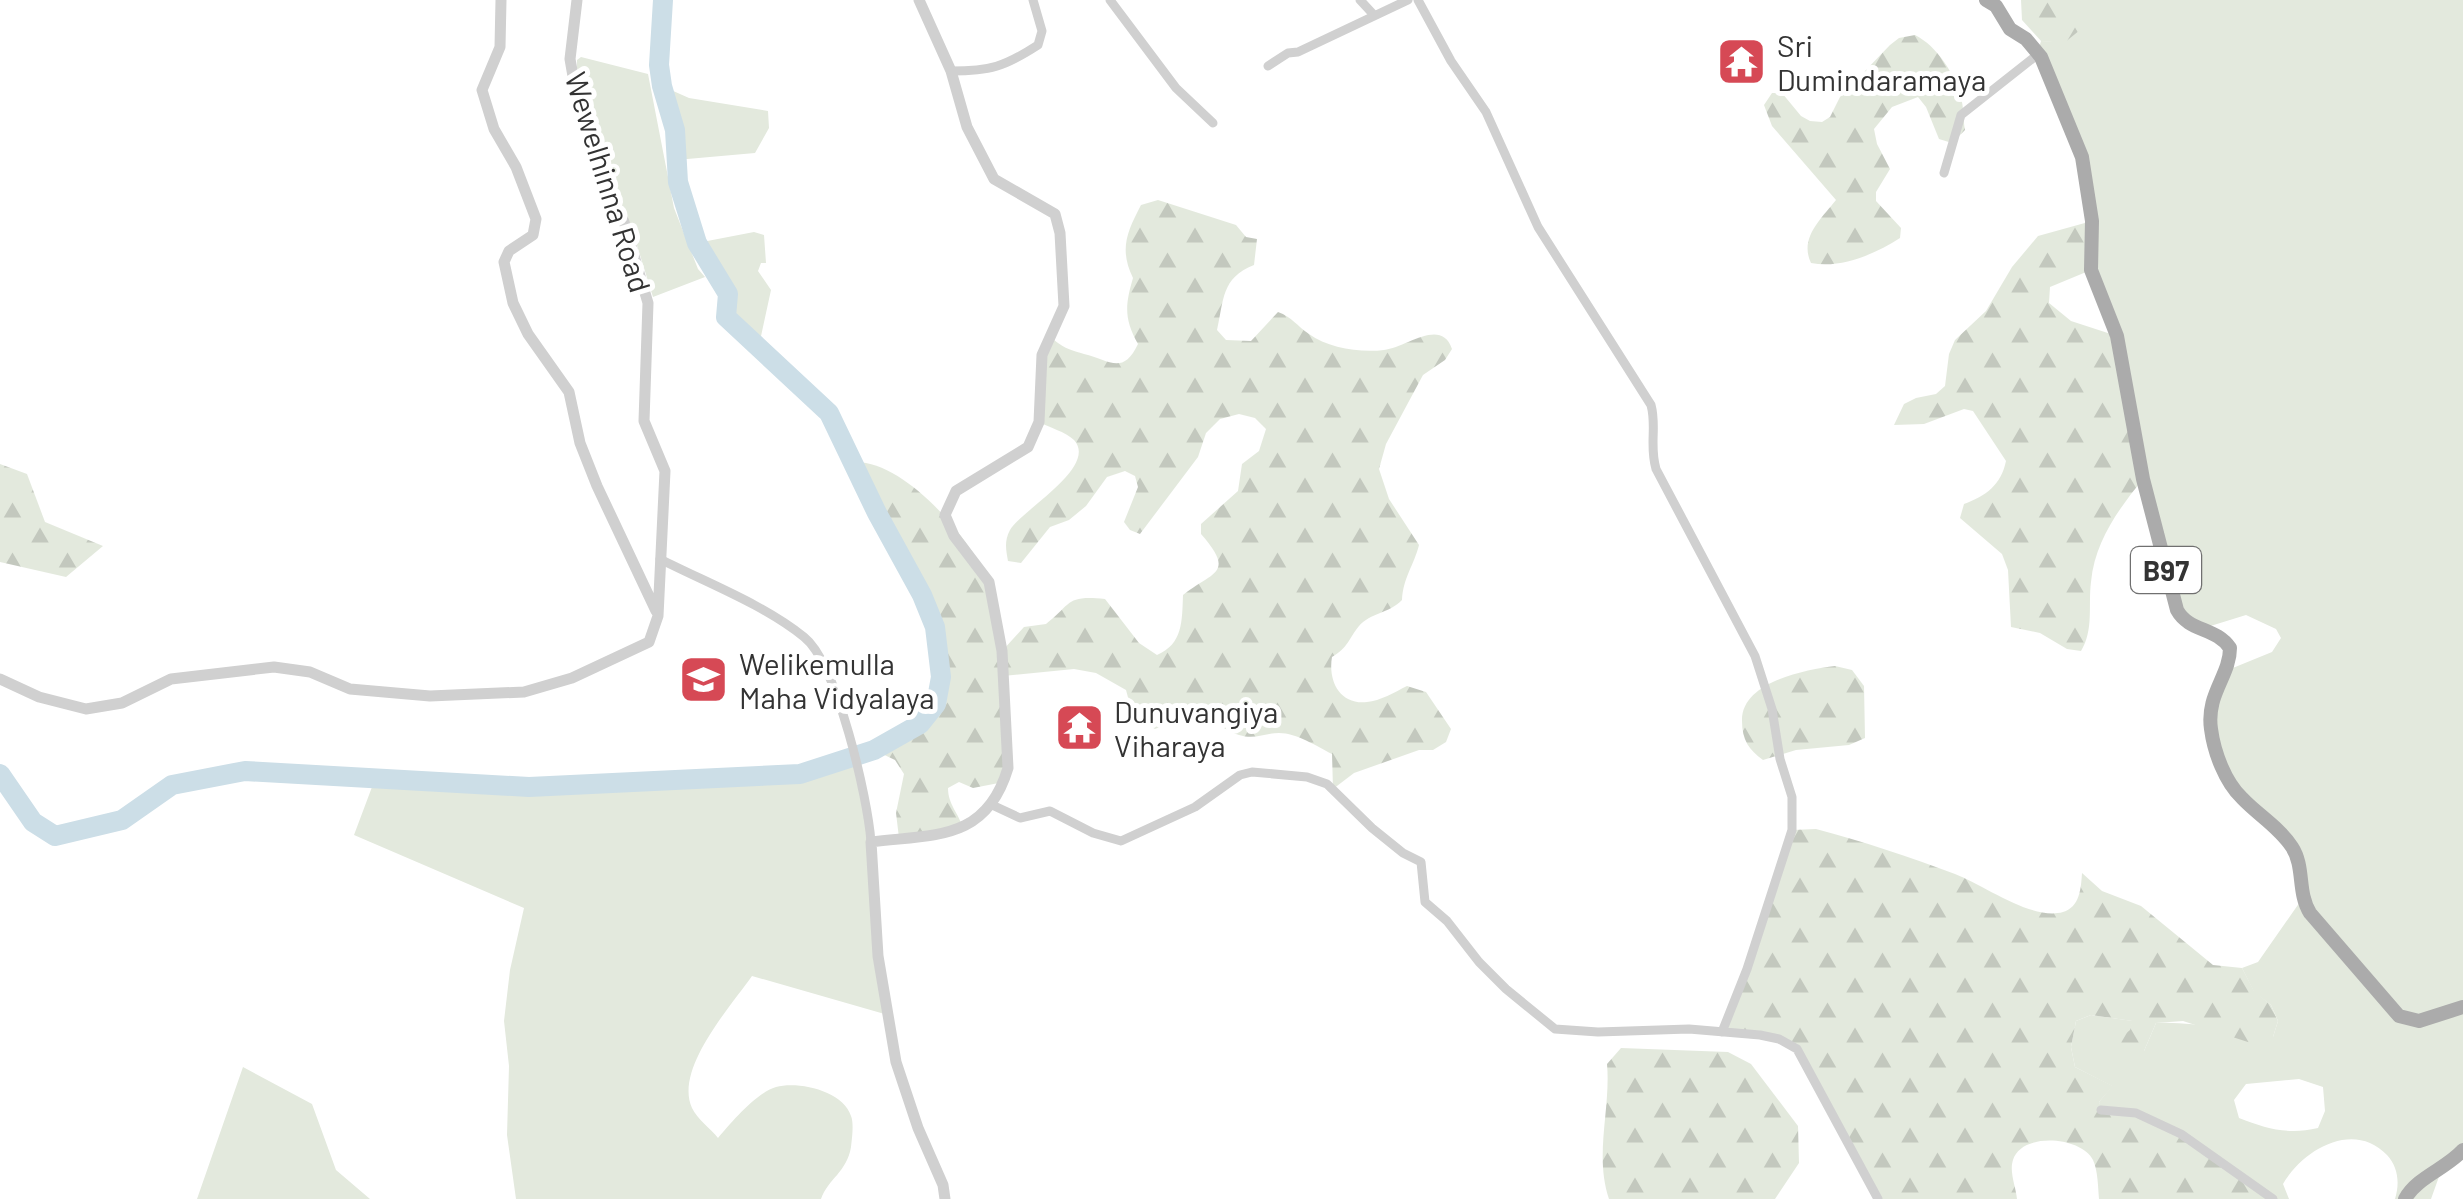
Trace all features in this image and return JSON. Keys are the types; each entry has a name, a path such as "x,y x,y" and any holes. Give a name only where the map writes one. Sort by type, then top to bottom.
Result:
{"main road":[{"name":"B97","path":"1986,0 1996,6 2010,29 2026,39 2041,57 2082,156 2092,221 2091,270 2117,336 2143,479 2177,610 2183,620 2220,636 2230,648 2211,704 2211,729 2220,764 2239,796 2292,848 2300,868 2302,899 2310,912 2399,1016 2420,1022 2463,1006"},
{"path":"2405,1196 2463,1150"}],"street":[{"path":"0,679 39,697 86,709 122,703 171,679 274,667 310,672 350,689 430,696 524,692 572,678 649,642 658,616 580,443 569,392 528,334 513,303 504,262 509,251 533,234 536,219 516,167 494,129 482,90 500,47 504,10 501,0"},
{"name":"Wewelhinna Road","path":"577,0 570,59 574,82 608,189 624,222 648,304 643,412 665,471 658,616"},
{"path":"871,842 963,829 990,804 1003,784 1008,768 1000,638 989,582 954,536 945,515 956,491 1028,447 1038,422 1042,355 1064,306 1054,214 994,180 967,128 951,71 919,0"},
{"path":"951,71 984,71 1015,60 1038,46 1042,31 1033,0"},
{"path":"1110,0 1176,88 1214,123"},
{"path":"1360,0 1374,14"},
{"path":"1268,66 1408,0"},
{"path":"1418,0 1451,61 1486,112 1538,227 1651,405 1654,416 1650,448 1656,468 1755,656 1772,709 1780,760 1792,798 1792,830 1747,970 1722,1032"},
{"path":"1944,173 1961,115 2037,55"},
{"path":"660,560 765,612 807,638 831,680 861,787 871,842 878,956 896,1062 945,1199"},
{"path":"990,804 1020,818 1050,811 1093,833 1121,841 1195,808 1240,775 1252,772 1318,779 1403,854 1420,862 1425,902 1447,921 1506,989 1555,1029 1722,1032 1779,1039 1796,1049 1878,1199"},
{"path":"2102,1110 2136,1114 2182,1134 2273,1199"}],"green space":[{"path":"2021,0 2079,0 2080,30 2064,43 2041,41 2022,20"},
{"path":"2079,0 2463,0 2463,1149 2441,1171 2431,1199 2395,1199 2397,1176 2387,1155 2360,1140 2345,1140 2330,1143 2303,1160 2283,1184 2289,1199 2273,1199 2101,1110 2099,1102 2112,1086 2075,1067 2071,1047 2076,1021 2091,1015 2133,1021 2130,1030 2144,1051 2156,1023 2200,1025 2273,1037 2278,1021 2271,1005 2254,992 2242,968 2258,962 2302,899 2292,848 2239,796 2211,729 2223,672 2272,652 2281,638 2276,629 2246,615 2204,628 2177,610 2117,336 2091,270 2082,157 2037,55 2041,41 2064,42","holes":["2299,1079 2323,1087 2325,1111 2318,1128 2307,1130 2278,1130 2239,1118 2234,1100 2246,1084"]},
{"path":"1915,35 1938,53 1950,70 1961,98 1965,130 1952,143 1939,139 1918,97 1892,107 1874,129 1890,169 1876,192 1876,201 1901,228 1900,238 1857,259 1811,263 1810,237 1836,200 1772,126 1764,105 1772,93 1782,93 1801,116 1822,122 1830,117 1840,97 1890,45 1899,38"},
{"path":"581,57 648,74 674,208 698,269 705,277 653,297 631,226 605,171 594,113 577,68"},
{"path":"662,86 689,98 768,111 769,128 755,153 676,160 675,130"},
{"path":"1158,200 1236,225 1246,237 1257,239 1254,265 1235,276 1223,300 1217,330 1226,340 1251,341 1278,312 1317,339 1345,348 1384,350 1440,335 1452,349 1445,360 1423,375 1386,444 1379,469 1389,499 1419,545 1402,600 1364,622 1332,657 1331,666 1338,689 1357,702 1377,700 1407,686 1426,692 1451,729 1446,742 1433,750 1419,750 1354,773 1333,789 1332,754 1293,735 1239,735 1198,711 1155,729 1133,716 1126,690 1096,673 1074,669 1003,676 1004,782 973,788 959,782 948,788 963,829 899,838 896,813 904,774 895,760 874,750 908,732 930,713 942,682 941,658 925,606 855,462 874,465 914,488 967,544 989,581 1003,650 1024,627 1046,624 1070,602 1092,598 1105,599 1139,643 1157,655 1176,638 1183,595 1211,576 1219,565 1201,534 1201,524 1238,491 1242,464 1259,451 1266,429 1255,418 1239,414 1220,419 1206,433 1198,457 1140,534 1124,522 1138,487 1135,476 1125,471 1107,477 1086,506 1069,520 1050,527 1021,563 1008,561 1006,542 1010,530 1067,476 1079,451 1071,437 1039,422 1049,336 1062,346 1108,362 1121,363 1132,354 1138,344 1127,312 1133,278 1126,258 1127,241 1141,205"},
{"path":"2092,221 2091,270 2050,287 2049,303 2071,321 2117,336 2143,479 2117,514 2097,553 2089,626 2081,651 2067,649 2040,633 2011,627 2008,570 2002,554 1960,518 1964,504 1996,483 2006,461 1973,411 1964,409 1924,424 1894,425 1904,404 1936,394 1945,386 1955,340 1986,311 2012,267 2038,236"},
{"path":"754,232 764,235 766,263 761,263 758,271 771,290 758,350 726,317 728,294 697,243"},
{"path":"0,464 27,474 45,522 103,546 66,577 0,562"},
{"path":"1835,666 1852,670 1864,686 1865,738 1849,745 1796,750 1763,760 1758,756 1747,744 1742,728 1744,708 1752,697 1776,680"},
{"path":"854,757 870,823 888,1015 752,976 707,1039 691,1075 689,1092 694,1112 718,1138 752,1102 776,1087 808,1087 839,1100 852,1119 851,1147 846,1163 821,1199 516,1199 507,1135 509,1066 504,1021 524,908 354,835 375,779 529,787 800,774"},
{"path":"1816,829 1955,874 2037,911 2069,910 2078,896 2082,873 2102,891 2141,906 2213,965 2242,968 2254,991 2271,1005 2278,1021 2273,1037 2251,1043 2183,1021 2156,1023 2144,1051 2129,1062 2119,1058 2117,1041 2130,1030 2132,1021 2091,1015 2076,1021 2071,1047 2075,1067 2113,1086 2099,1102 2102,1110 2136,1113 2181,1134 2273,1199 2099,1199 2093,1160 2077,1146 2052,1140 2039,1141 2018,1151 2012,1169 2017,1199 1878,1199 1797,1049 1779,1039 1722,1032 1792,830"},
{"path":"1621,1048 1728,1052 1751,1064 1798,1126 1799,1163 1775,1199 1609,1199 1603,1166 1607,1064"},
{"path":"243,1067 312,1104 336,1170 370,1199 197,1199"}],"waterway":[{"path":"0,774 33,822 55,836 122,820 172,785 245,771 529,787 800,774 874,750 920,724 936,704 941,677 935,627 922,595 829,413 726,317 728,294 697,243 678,182 675,130 659,65 663,0"}],"place":[{"name":"Sri Dumindaramaya","path":"1742,62"},
{"name":"Welikemulla Maha Vidyalaya","path":"704,680"},
{"name":"Dunuvangiya Viharaya","path":"1079,728"}]}
